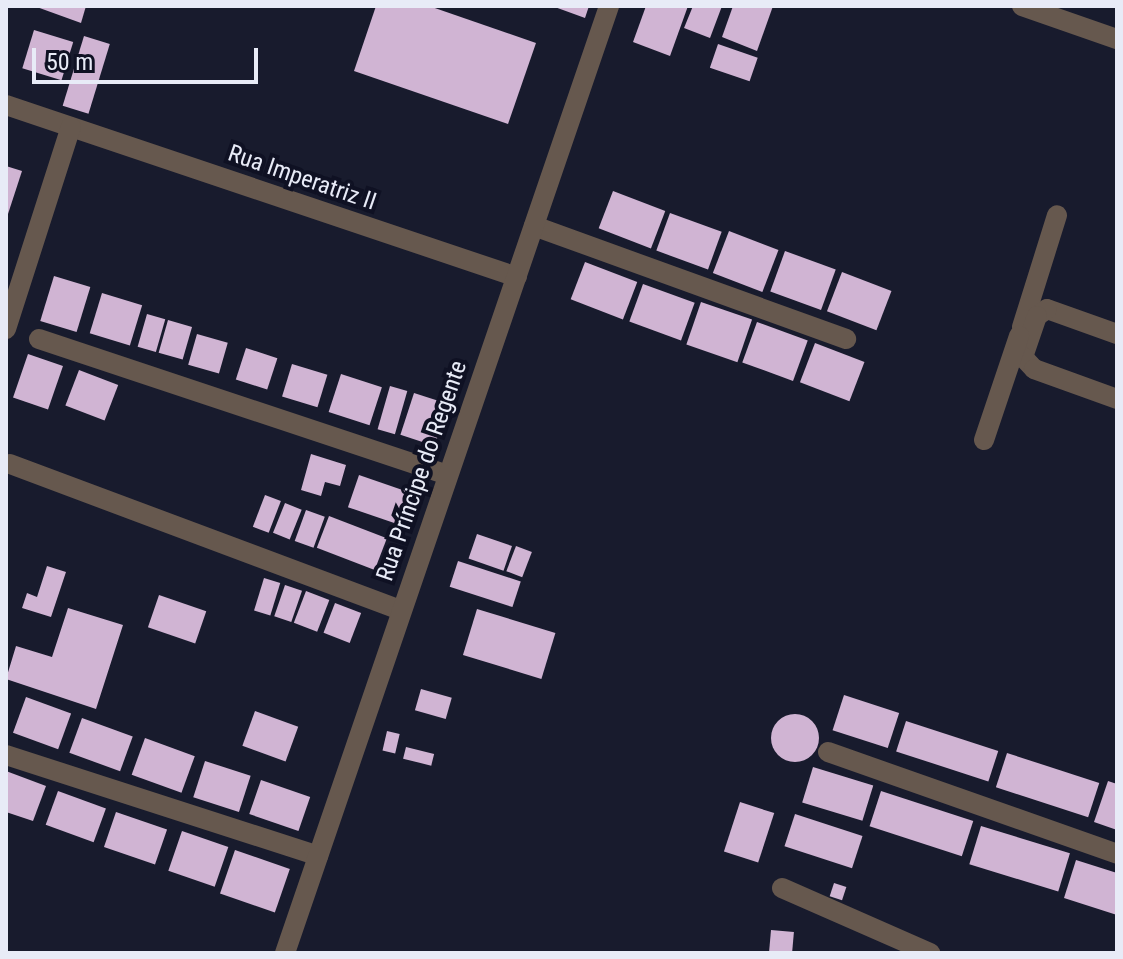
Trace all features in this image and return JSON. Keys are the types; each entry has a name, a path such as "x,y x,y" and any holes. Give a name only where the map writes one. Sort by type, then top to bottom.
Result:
{"street":[{"name":"Rua Príncipe do Regente","path":"285,953 609,6"},
{"path":"1022,6 1117,39"},
{"name":"Rua Imperatriz II","path":"6,105 517,277"},
{"path":"6,329 71,127"},
{"path":"984,440 1025,333 1057,215"},
{"path":"534,226 846,339"},
{"path":"1117,334 1047,309 1037,316 1025,333 1023,357 1028,367 1117,399"},
{"path":"39,339 447,475"},
{"path":"10,464 401,610"},
{"path":"828,752 1117,854"},
{"path":"6,755 318,856"},
{"path":"782,888 930,953"}],"building":[{"path":"34,6 86,6 81,23"},
{"path":"376,6 429,6 536,43 508,124 354,71"},
{"path":"552,6 589,6 585,18"},
{"path":"646,6 688,6 670,56 633,42"},
{"path":"693,6 722,6 710,38 684,28"},
{"path":"733,6 773,6 757,51 722,37"},
{"path":"34,30 73,42 62,80 22,68"},
{"path":"84,36 110,44 88,114 63,106"},
{"path":"718,44 758,58 750,81 710,68"},
{"path":"6,166 22,171 7,217 6,217"},
{"path":"613,191 665,211 651,248 599,228"},
{"path":"670,213 722,232 708,269 656,251"},
{"path":"729,231 778,250 762,292 713,273"},
{"path":"785,251 836,269 821,310 770,291"},
{"path":"585,262 637,282 623,319 571,299"},
{"path":"842,272 891,291 876,330 827,311"},
{"path":"54,276 90,287 77,332 40,321"},
{"path":"643,284 695,303 681,340 629,322"},
{"path":"102,293 142,305 130,345 90,333"},
{"path":"701,302 752,320 737,362 686,345"},
{"path":"147,314 165,319 156,352 138,347"},
{"path":"168,320 192,327 183,360 159,353"},
{"path":"757,322 808,340 793,381 742,362"},
{"path":"197,334 228,343 219,374 188,365"},
{"path":"815,343 864,362 849,401 800,382"},
{"path":"246,348 277,358 267,390 236,379"},
{"path":"28,354 63,366 48,410 13,397"},
{"path":"292,364 327,375 317,407 282,397"},
{"path":"79,370 118,385 105,421 65,405"},
{"path":"341,374 382,387 370,425 329,412"},
{"path":"390,386 407,391 395,434 378,429"},
{"path":"414,393 448,404 435,446 400,435"},
{"path":"311,454 346,465 340,486 325,482 321,496 301,490"},
{"path":"359,475 415,494 404,526 348,507"},
{"path":"265,495 281,501 269,533 253,527"},
{"path":"285,503 302,510 290,539 273,533"},
{"path":"306,510 325,517 314,548 295,541"},
{"path":"329,516 387,538 375,570 317,548"},
{"path":"477,534 512,546 504,571 469,559"},
{"path":"516,546 532,552 522,577 506,571"},
{"path":"458,561 521,581 512,607 450,587"},
{"path":"47,566 66,572 51,617 22,608 27,593 37,597"},
{"path":"264,578 280,583 270,615 254,611"},
{"path":"285,585 302,591 291,622 274,616"},
{"path":"306,591 329,600 317,632 294,623"},
{"path":"159,595 206,611 195,643 148,627"},
{"path":"335,603 361,613 350,643 324,633"},
{"path":"68,608 123,625 96,709 6,679 16,646 52,657"},
{"path":"477,609 555,633 541,679 463,655"},
{"path":"421,689 452,698 446,719 415,710"},
{"path":"844,695 899,713 888,748 833,730"},
{"path":"26,697 71,713 58,749 13,733"},
{"path":"255,711 298,727 286,762 242,746"},
{"path":"795,714 812,721 819,738 812,755 795,762 778,755 771,738 778,721"},
{"path":"82,718 133,736 120,771 69,753"},
{"path":"906,721 998,751 988,781 896,751"},
{"path":"387,731 400,734 395,753 383,750"},
{"path":"145,738 195,756 181,793 132,775"},
{"path":"406,747 434,754 431,766 403,759"},
{"path":"1007,753 1099,783 1088,817 996,787"},
{"path":"205,761 251,776 239,812 193,797"},
{"path":"813,767 873,785 862,821 802,802"},
{"path":"6,771 46,786 33,821 6,812"},
{"path":"261,780 310,797 298,831 249,814"},
{"path":"1108,781 1117,784 1117,830 1094,822"},
{"path":"58,791 106,808 94,842 46,825"},
{"path":"881,791 973,821 962,856 870,826"},
{"path":"740,802 774,813 758,863 724,851"},
{"path":"116,812 167,830 155,865 104,847"},
{"path":"795,814 863,836 852,868 784,846"},
{"path":"981,826 1070,853 1058,891 969,864"},
{"path":"182,831 228,847 215,887 168,871"},
{"path":"235,850 290,869 275,912 220,893"},
{"path":"1076,860 1117,873 1117,915 1064,898"},
{"path":"834,883 846,887 842,900 830,896"},
{"path":"771,930 794,932 792,953 769,953"}]}
